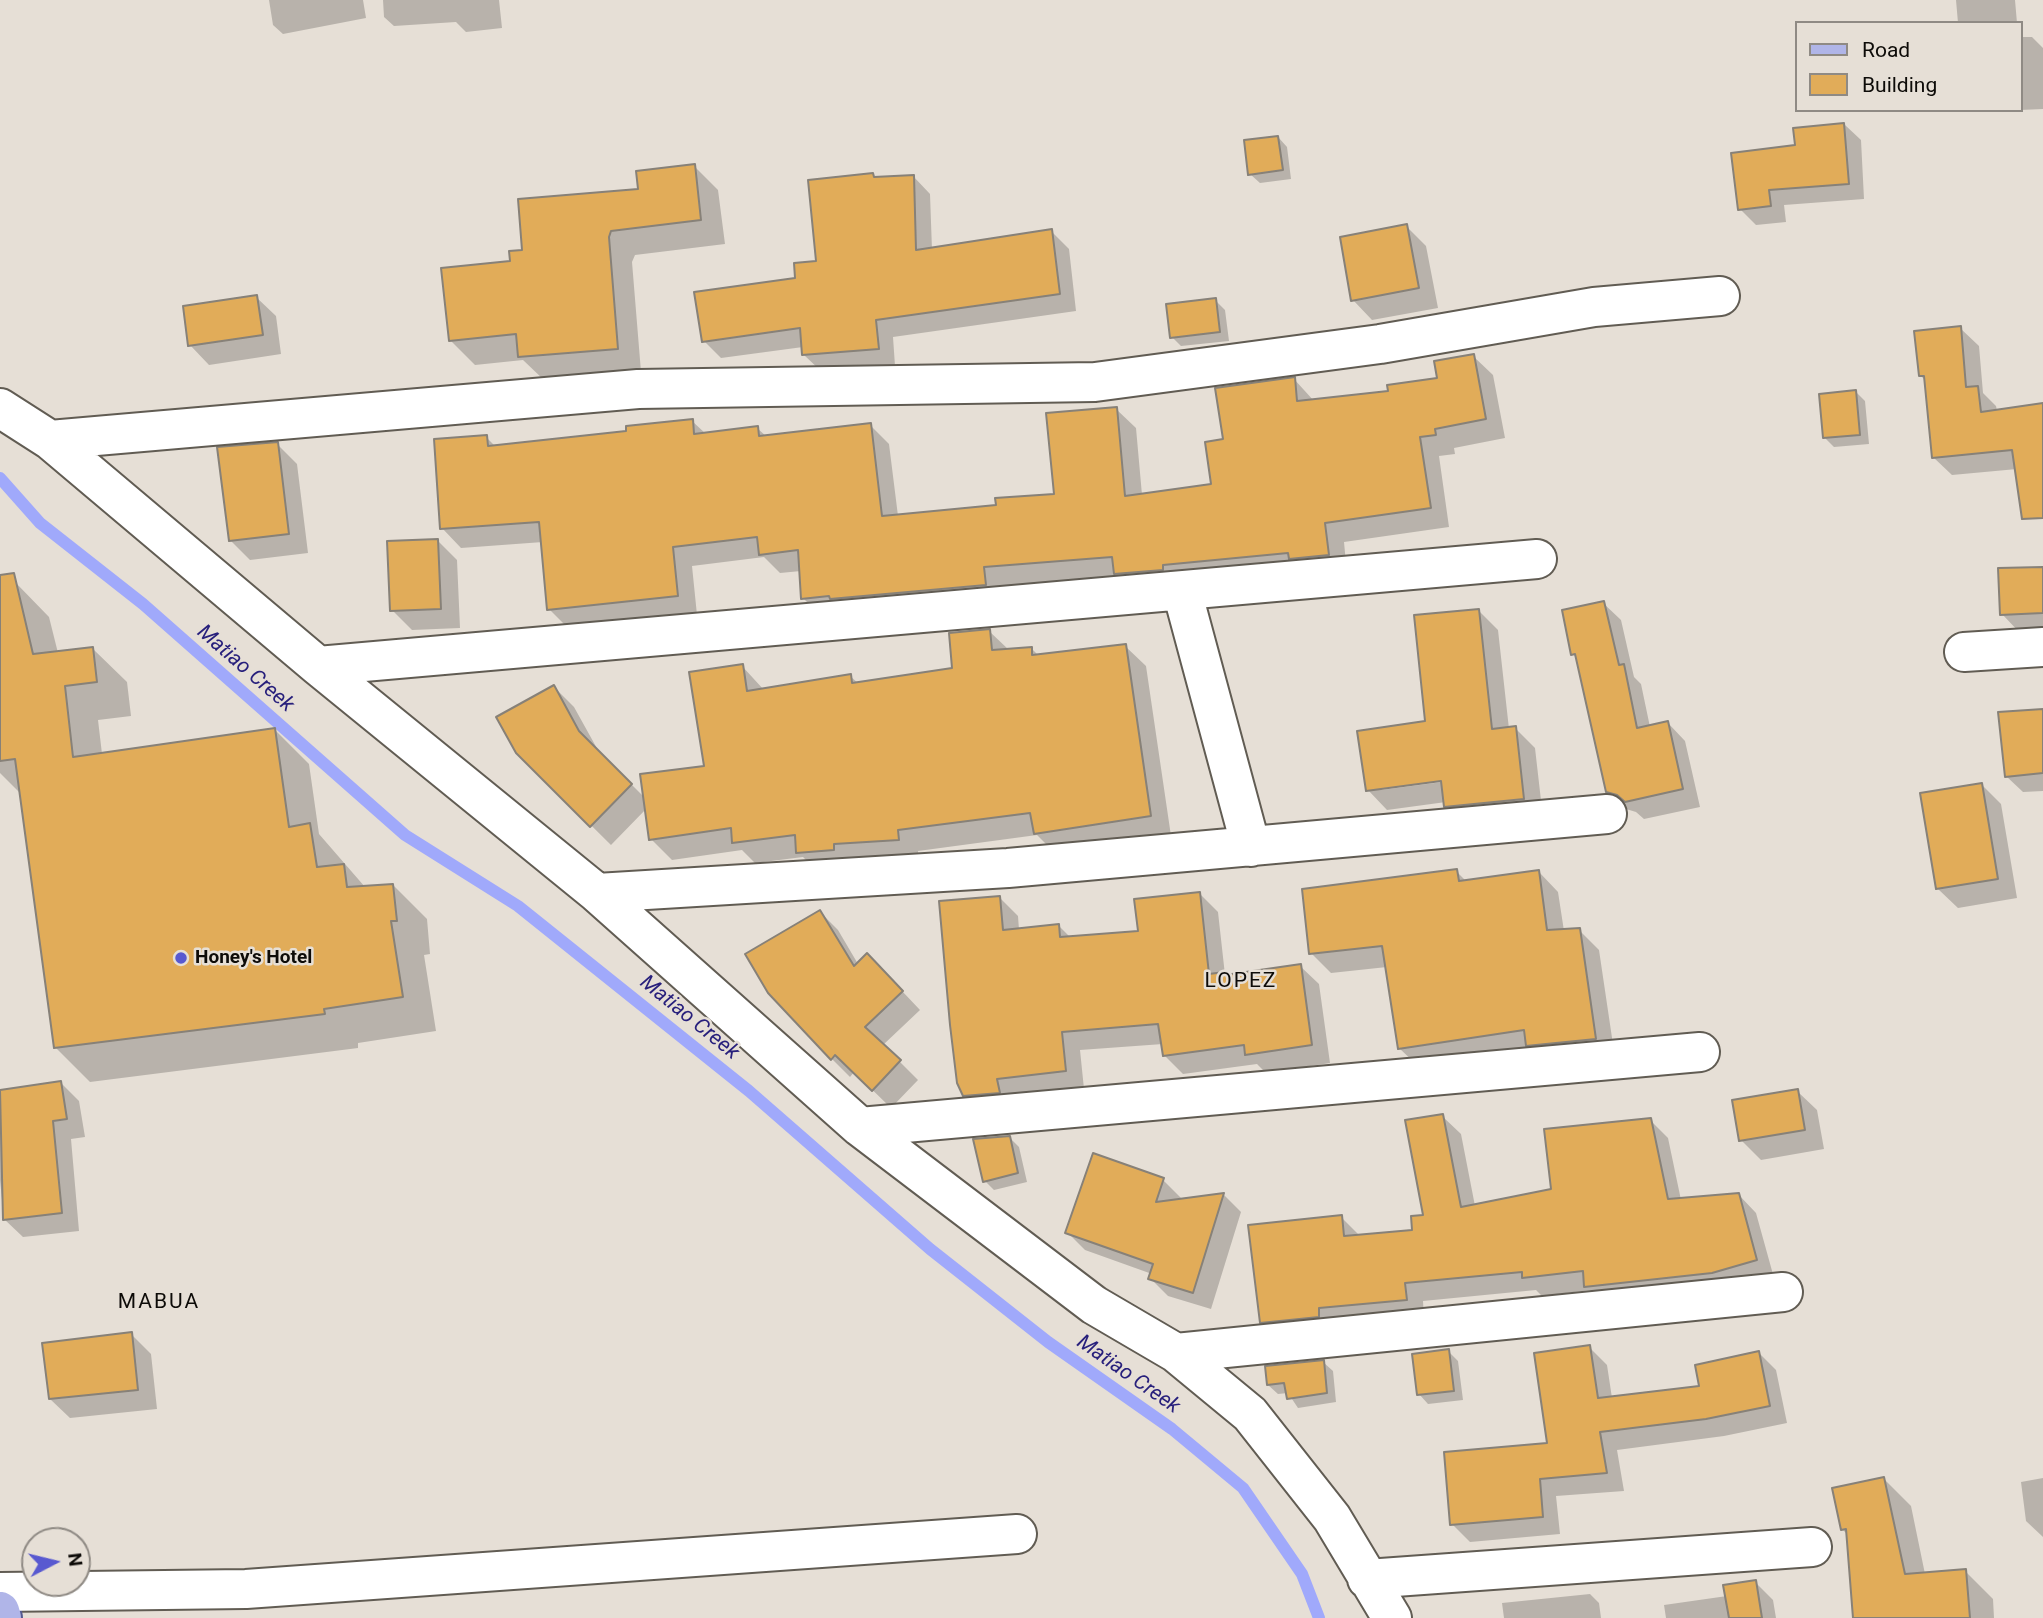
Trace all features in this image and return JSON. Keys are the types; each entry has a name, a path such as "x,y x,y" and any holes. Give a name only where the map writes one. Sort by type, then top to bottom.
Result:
{"main road":[{"path":"0,1611 2,1618"}],"street":[{"path":"50,440 638,389 1095,382 1380,344 1594,307 1720,296"},
{"path":"0,408 50,440 318,666 597,893 860,1127 1094,1305 1176,1353 1250,1414 1332,1518 1392,1618"},
{"path":"318,666 1536,559"},
{"path":"1182,592 1251,847"},
{"path":"1964,652 2043,646"},
{"path":"597,893 1008,868 1607,814"},
{"path":"860,1127 1700,1052"},
{"path":"1176,1353 1783,1292"},
{"path":"0,1592 246,1589 1017,1534"},
{"path":"1367,1579 1812,1547"}],"building":[{"path":"1844,123 1849,184 1769,190 1771,206 1738,210 1731,153 1795,145 1793,128"},
{"path":"1278,136 1283,170 1248,175 1244,140"},
{"path":"695,164 701,220 611,231 609,237 618,349 518,357 516,334 449,341 441,268 510,261 509,251 522,250 518,199 638,189 636,171"},
{"path":"873,173 874,177 914,175 916,250 1052,229 1060,294 876,320 879,349 802,355 800,328 702,342 694,292 795,278 794,263 816,261 808,180"},
{"path":"1407,224 1419,288 1351,301 1340,237"},
{"path":"257,295 263,335 188,346 183,306"},
{"path":"1216,298 1220,332 1170,338 1166,304"},
{"path":"1961,326 1966,387 1978,386 1981,412 2043,403 2043,518 2022,519 2012,450 1932,458 1924,376 1919,376 1914,331"},
{"path":"1474,354 1486,419 1435,429 1436,435 1420,437 1431,508 1325,523 1329,555 1289,559 1288,553 1163,565 1163,570 1114,574 1112,557 984,567 986,585 830,599 829,596 801,599 798,550 759,555 757,537 673,547 678,596 547,610 539,522 440,529 434,439 487,435 488,446 626,431 626,426 693,419 694,434 758,426 759,436 871,423 882,516 996,505 995,498 1054,494 1046,413 1117,407 1125,496 1211,484 1205,442 1223,439 1215,388 1295,377 1297,401 1388,391 1387,385 1437,378 1434,361"},
{"path":"1856,390 1860,435 1823,438 1819,394"},
{"path":"278,442 289,534 229,541 217,447"},
{"path":"438,539 441,609 390,611 387,541"},
{"path":"2043,567 2043,613 2000,615 1998,568"},
{"path":"14,573 33,654 93,647 97,682 65,686 73,757 275,728 289,827 310,823 317,867 344,864 347,887 393,884 397,921 391,921 403,997 324,1009 325,1014 54,1048 15,759 0,761 0,575"},
{"path":"1604,601 1619,665 1624,664 1637,728 1668,721 1683,789 1625,802 1617,795 1606,792 1575,654 1571,655 1562,610"},
{"path":"1479,609 1492,729 1516,726 1524,799 1444,807 1441,781 1366,791 1357,731 1425,721 1414,615"},
{"path":"990,629 992,650 1032,647 1032,655 1126,644 1151,816 1034,834 1030,813 898,830 899,840 834,844 834,850 796,853 795,835 732,843 731,828 649,840 640,774 704,766 689,672 743,664 747,691 851,674 852,683 952,668 949,633"},
{"path":"554,685 579,731 632,784 590,827 516,753 496,717"},
{"path":"2043,709 2043,773 2005,777 1998,712"},
{"path":"1982,783 1998,879 1936,889 1920,793"},
{"path":"1457,869 1459,881 1539,870 1547,930 1580,928 1596,1039 1526,1046 1524,1030 1398,1049 1382,946 1309,954 1302,889"},
{"path":"1200,892 1209,974 1224,972 1225,975 1301,964 1312,1045 1245,1055 1244,1045 1163,1056 1158,1024 1062,1032 1066,1071 997,1079 1000,1093 963,1096 957,1083 939,901 1000,896 1003,930 1059,924 1060,937 1138,931 1134,899"},
{"path":"820,910 854,966 867,953 903,991 865,1027 901,1060 872,1091 835,1055 831,1060 768,993 745,954"},
{"path":"61,1081 67,1119 53,1121 62,1213 3,1220 0,1090"},
{"path":"1798,1089 1805,1130 1739,1141 1732,1100"},
{"path":"1443,1114 1461,1207 1551,1189 1544,1129 1651,1118 1668,1199 1739,1193 1757,1260 1712,1273 1584,1287 1583,1271 1522,1278 1522,1272 1405,1283 1407,1300 1319,1308 1319,1317 1260,1323 1248,1225 1342,1215 1344,1236 1412,1230 1411,1216 1423,1215 1405,1120"},
{"path":"1010,1136 1018,1173 983,1182 973,1139"},
{"path":"1093,1153 1164,1178 1156,1202 1224,1193 1193,1293 1148,1279 1153,1264 1065,1233"},
{"path":"132,1332 138,1390 49,1399 42,1343"},
{"path":"1590,1345 1598,1398 1699,1386 1695,1365 1759,1351 1770,1406 1706,1419 1600,1432 1607,1473 1540,1479 1543,1517 1450,1525 1444,1452 1547,1443 1534,1353"},
{"path":"1449,1349 1454,1391 1417,1395 1412,1354"},
{"path":"1324,1360 1327,1393 1287,1399 1284,1383 1267,1385 1265,1366"},
{"path":"1884,1477 1905,1574 1966,1569 1970,1618 1853,1618 1846,1529 1841,1530 1832,1488"},
{"path":"1756,1580 1762,1618 1729,1618 1723,1585"}],"waterway":[{"name":"Matiao Creek","path":"0,478 40,523 143,604 405,835 518,906 749,1091 930,1249 1048,1342 1172,1429 1243,1488 1302,1574 1319,1618"}],"place":[{"name":"Honey's Hotel","path":"181,958"}],"district":[{"name":"LOPEZ","path":"1241,982"},
{"name":"MABUA","path":"159,1303"}]}
